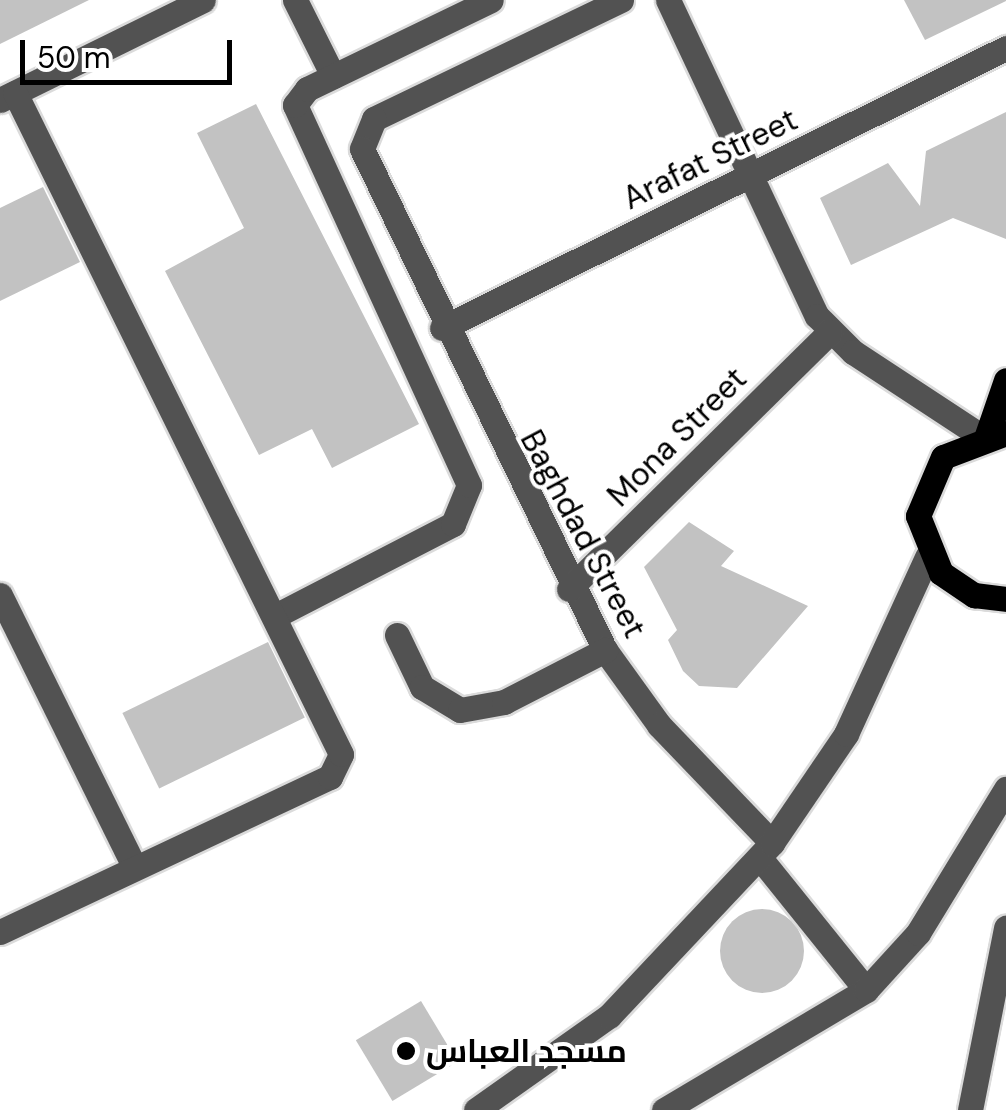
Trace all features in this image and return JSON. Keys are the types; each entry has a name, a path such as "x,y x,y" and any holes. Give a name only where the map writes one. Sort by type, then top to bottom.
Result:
{"main road":[{"path":"1006,380 991,435 930,474 918,516 927,557 956,586 1006,599"}],"street":[{"path":"0,932 132,864 339,766 340,739 7,97 203,0"},
{"path":"295,0 332,76"},
{"path":"277,615 453,524 469,485 299,120 301,98 332,76 491,0"},
{"name":"Baghdad Street","path":"621,0 366,128 362,149 442,328 569,589 605,650 659,726 766,851 866,990"},
{"path":"668,0 748,176 830,332 991,435"},
{"name":"Arafat Street","path":"442,328 1006,48"},
{"name":"Mona Street","path":"569,589 830,332"},
{"path":"476,1110 610,1016 766,851 854,720 927,557"},
{"path":"0,595 132,864"},
{"path":"397,635 422,686 460,710 504,702 605,650"},
{"path":"664,1110 866,990 946,892 1006,789"},
{"path":"970,1110 1006,928"}],"building":[{"path":"0,0 89,0 0,44"},
{"path":"904,0 1006,0 1006,1 925,40"},
{"path":"256,104 419,424 332,468 312,429 259,455 165,271 244,228 197,133"},
{"path":"1006,112 1006,239 953,218 851,265 820,198 888,163 920,206 926,151"},
{"path":"43,187 80,262 0,301 0,208"},
{"path":"689,522 734,551 721,566 808,606 737,688 699,686 683,671 668,640 677,630 644,567"},
{"path":"268,642 305,717 159,789 122,713"},
{"path":"754,909 770,909 786,916 797,927 804,951 801,967 792,981 770,993 754,993 738,986 727,975 720,959 720,943 727,927 738,916"},
{"name":"مسجد العباس","path":"421,1001 458,1062 392,1101 356,1040"}],"place":[{"name":"مسجد العباس","path":"406,1051"}]}
